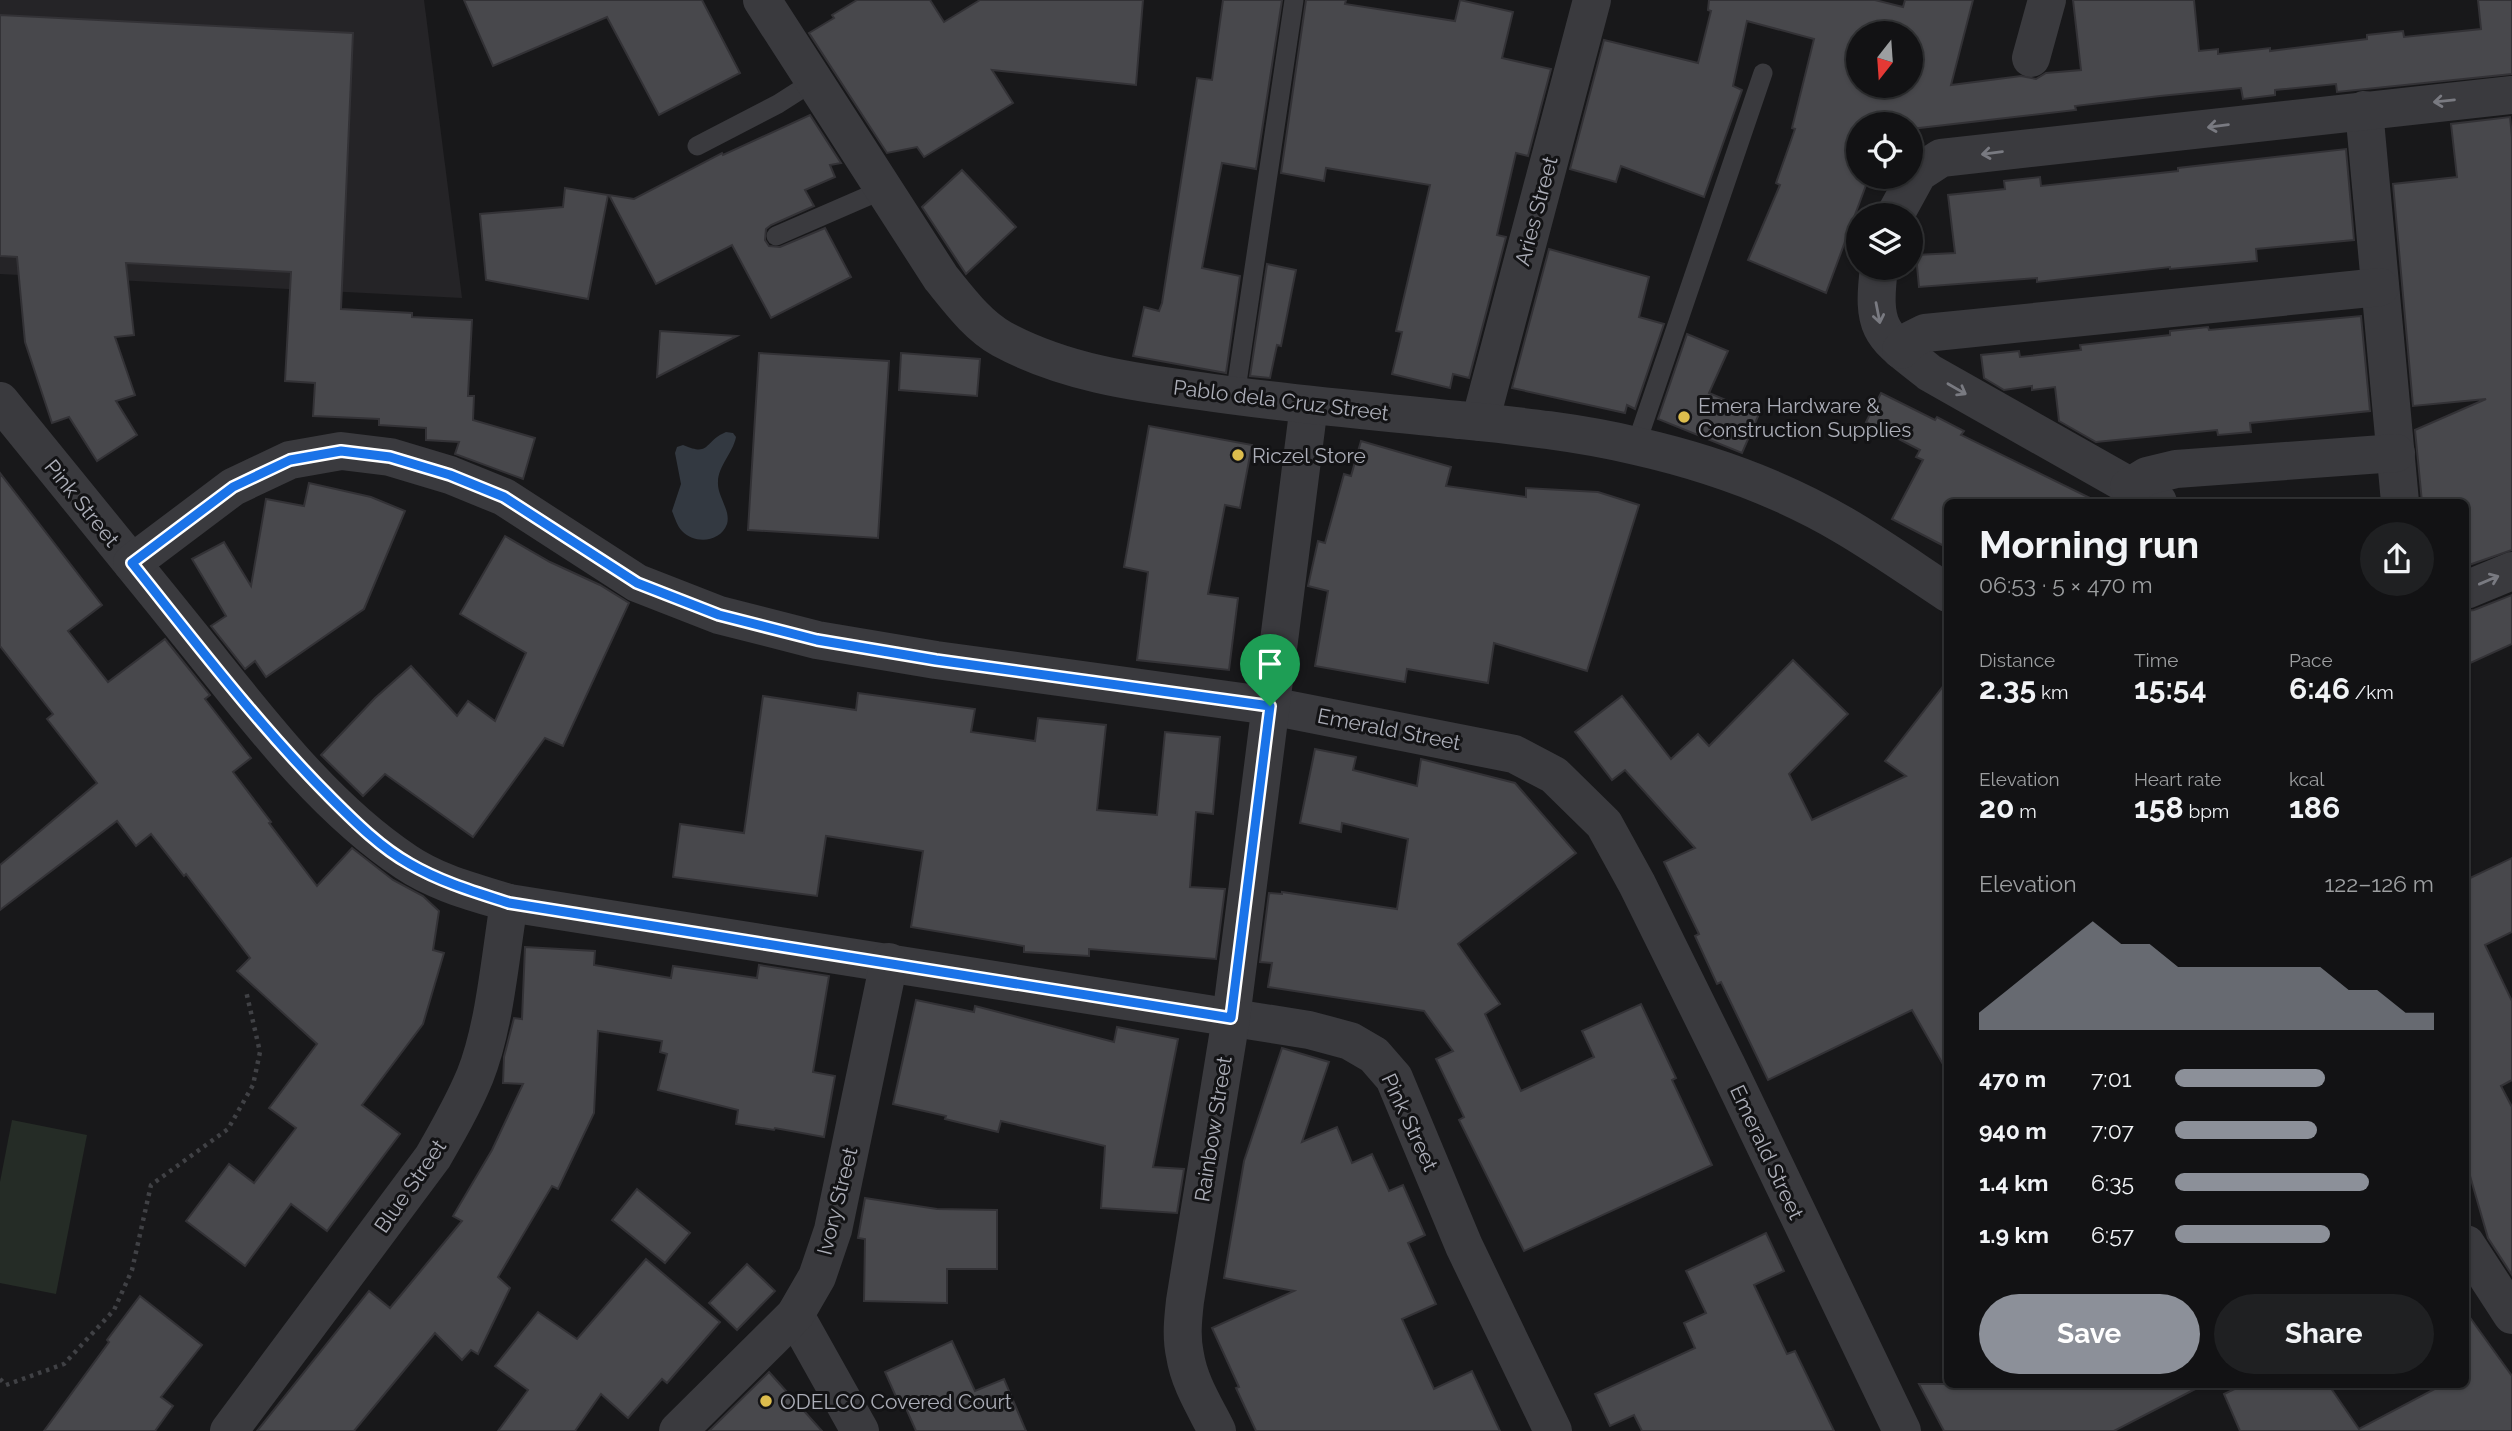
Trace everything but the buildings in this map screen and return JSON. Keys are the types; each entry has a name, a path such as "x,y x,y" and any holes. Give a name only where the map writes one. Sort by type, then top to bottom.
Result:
{"street":[{"name":"Pablo dela Cruz Street","path":"762,0 941,278 970,313 999,337 1038,356 1076,369 1134,381 1309,405 1561,432 1636,445 1781,493 1843,524 1944,590"},
{"name":"Aries Street","path":"1480,422 1591,0"},
{"path":"2032,58 2047,0"},
{"path":"1902,203 1918,173 1941,158 2512,94"},
{"path":"2364,110 2400,499"},
{"path":"1878,280 1877,318 1886,335 1901,350 1930,373 2144,495 2147,476 2176,469 2396,453"},
{"path":"1901,350 1911,340 1925,333 2380,287"},
{"name":"Pink Street","path":"0,401 254,716 315,782 360,827 407,863 451,885 509,903 1309,1030 1350,1041 1374,1055 1394,1078 1464,1246 1553,1431"},
{"name":"Rainbow Street","path":"1217,1431 1192,1381 1185,1356 1185,1301 1231,1018 1309,405"},
{"name":"Emerald Street","path":"132,563 233,487 290,460 341,451 390,457 450,475 504,497 637,583 719,615 817,640 936,660 1270,706 1514,754 1554,775 1604,824 1637,884 1721,1054 1902,1431"},
{"path":"2469,589 2512,570"},
{"name":"Blue Street","path":"229,1431 433,1157 455,1120 475,1074 488,1026 509,903"},
{"name":"Ivory Street","path":"678,1431 795,1315 817,1277 833,1230 889,962"},
{"path":"2469,1249 2512,1315"},
{"path":"795,1315 860,1431"}],"lane":[{"path":"1235,396 1294,0"},
{"path":"1636,445 1763,73"},
{"path":"697,146 814,81"},
{"path":"776,236 882,190"}],"path":[{"path":"0,1379 6,1385 64,1364 114,1310 132,1270 151,1185 228,1129 253,1085 260,1052 246,991"}],"shaded area":[{"path":"0,0 424,0 462,298 0,274"},
{"path":"726,432 733,433 736,437 720,470 718,482 727,524 719,535 700,540 680,529 672,511 681,484 675,453 677,447 683,445 703,449"},
{"path":"12,1120 87,1135 56,1294 0,1283 0,1182"}],"place":[{"name":"Emera Hardware & Construction Supplies","path":"1684,417"},
{"name":"Riczel Store","path":"1238,455"},
{"name":"ODELCO Covered Court","path":"766,1401"}],"route":[{"path":"341,451 390,457 450,475 504,497 637,583 719,615 817,640 936,660 1270,706 1231,1018 509,903 451,885 407,863 360,827 315,782 254,716 132,563 233,487 290,460 341,451"}]}
